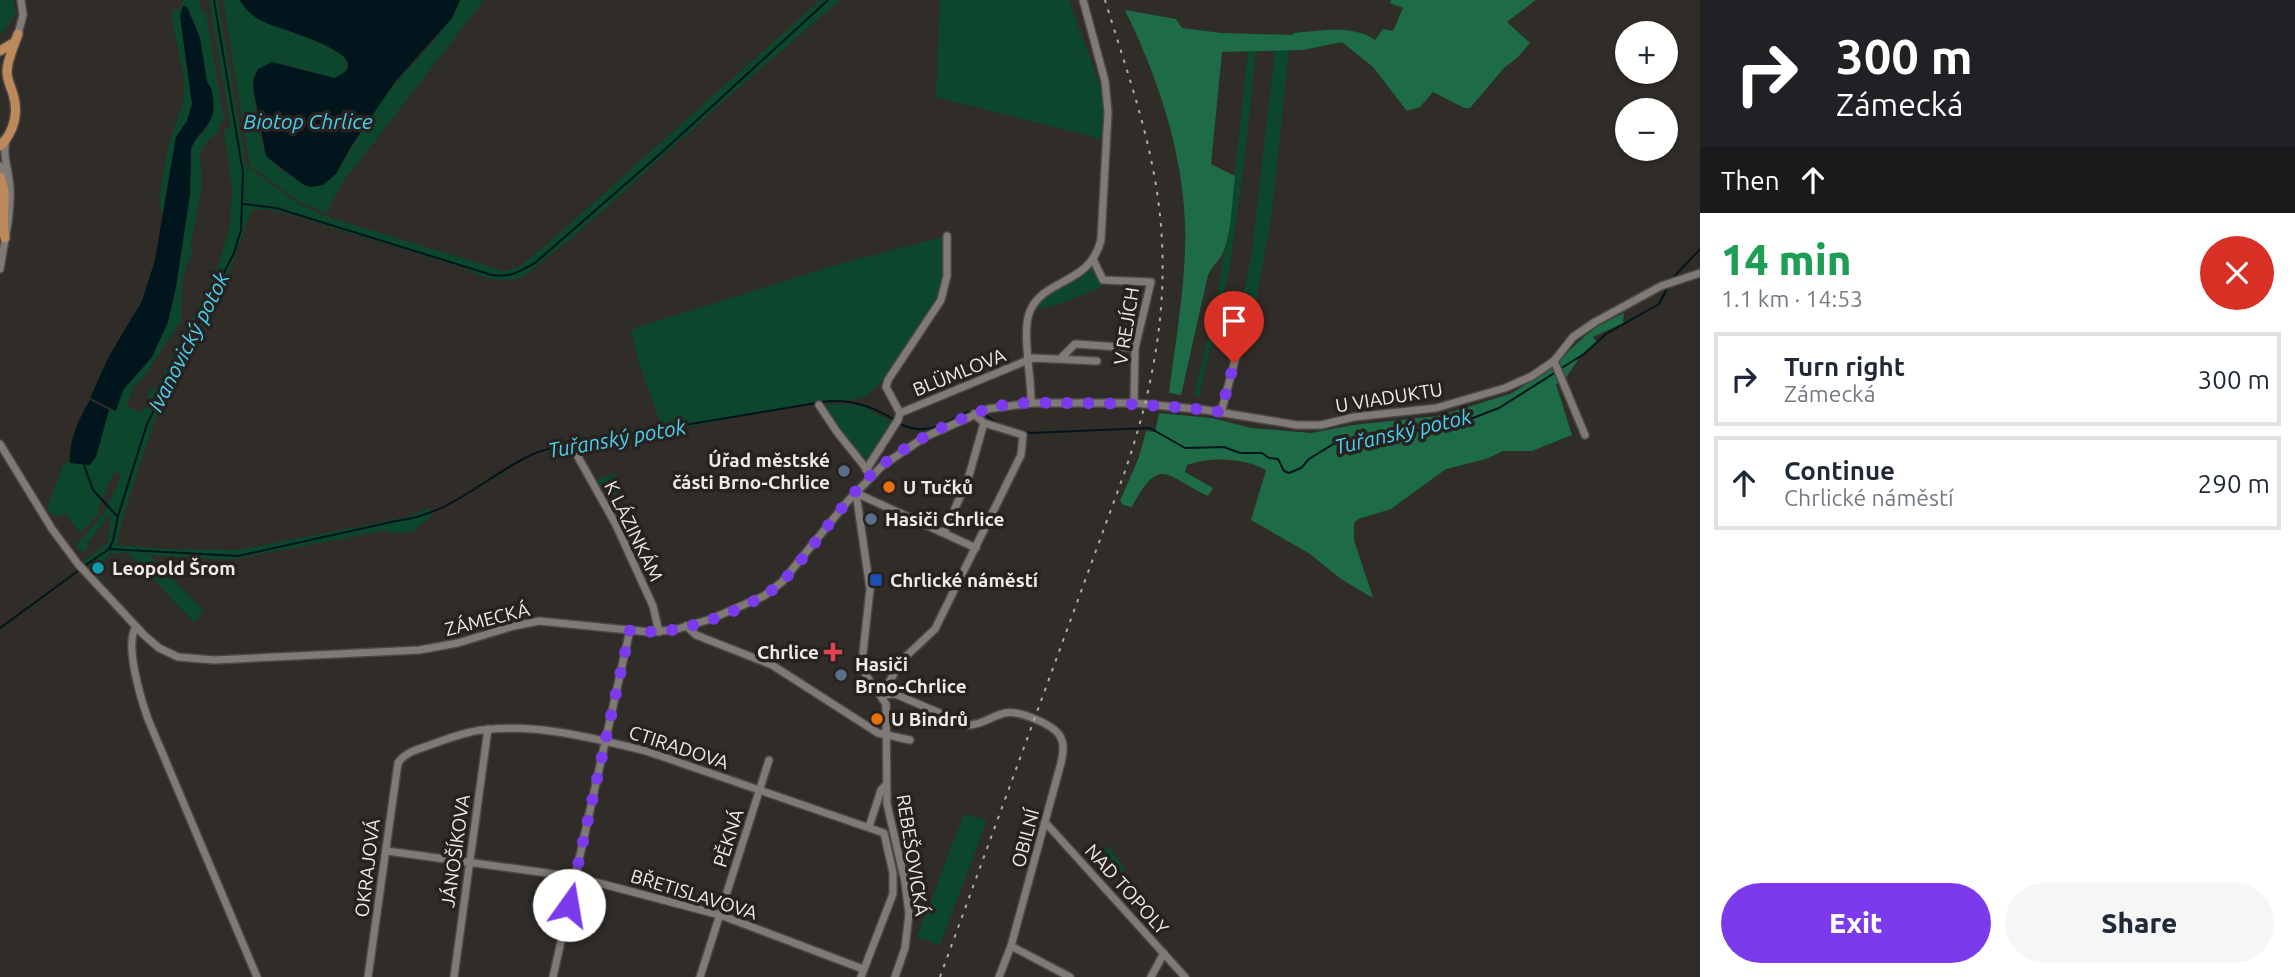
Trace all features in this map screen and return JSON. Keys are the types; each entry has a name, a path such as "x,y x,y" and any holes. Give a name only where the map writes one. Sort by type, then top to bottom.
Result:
{"main road":[{"path":"0,51 15,38"},
{"path":"0,59 6,55 15,38"},
{"path":"3,143 13,125 16,108 7,67 15,38"},
{"path":"0,72 9,83"},
{"path":"0,177 4,190 1,225 5,238"}],"street":[{"path":"15,38 23,15 21,0"},
{"path":"1031,403 1027,323 1034,303 1041,295 1082,271 1093,259 1101,234 1108,112 1105,81 1083,0"},
{"path":"0,269 10,199 10,175 3,143"},
{"path":"0,166 10,184"},
{"path":"947,236 947,276 941,300 888,380 886,387 898,419 856,493 976,548"},
{"name":"V REJÍCH","path":"1093,259 1103,280 1151,282 1135,348 1133,403"},
{"name":"U VIADUKTU","path":"974,414 995,407 1031,403 1133,403 1221,412 1265,421 1321,425 1354,417 1436,408 1505,388 1532,376 1554,361 1573,337 1666,284 1700,273"},
{"path":"1221,412 1240,341"},
{"path":"1061,358 1075,344 1135,348"},
{"name":"BLÜMLOVA","path":"898,419 1034,358 1061,358"},
{"path":"1061,358 1097,361"},
{"path":"1554,361 1585,435"},
{"path":"819,405 869,472"},
{"path":"869,472 925,437 974,414 984,423 1023,435 1021,455 935,629 901,661 882,695"},
{"path":"944,533 968,479 984,423"},
{"name":"ZÁMECKÁ","path":"0,444 52,529 79,564 136,627 166,652 183,659 198,660 419,650 458,643 538,621 659,632 686,626 750,603 773,590 856,493"},
{"name":"K LÁZINKÁM","path":"573,449 615,523 653,606 659,632"},
{"name":"REBEŠOVICKÁ","path":"856,493 870,589 862,662 866,675 887,706 887,804 905,882 909,914 905,948 895,977"},
{"path":"686,626 693,633 772,665 871,729 910,740"},
{"path":"136,627 132,633 132,644 137,678 148,719 257,977"},
{"path":"554,977 630,630"},
{"name":"OBILNÍ","path":"882,695 895,694 968,724 979,724 1010,712 1022,714 1055,730 1063,745 1062,763 1012,946 999,977"},
{"name":"CTIRADOVA","path":"398,762 412,752 457,735 488,729 530,729 607,741 646,751 869,827"},
{"name":"JÁNOŠÍKOVA","path":"454,977 488,729"},
{"name":"PĚKNÁ","path":"700,977 769,760"},
{"name":"OKRAJOVÁ","path":"368,977 398,762"},
{"path":"862,973 893,894 893,873 886,835 869,827 881,790 886,785"},
{"name":"NAD TOPOLY","path":"1045,822 1185,977"},
{"name":"BŘETISLAVOVA","path":"387,851 576,877 720,915 862,973"},
{"path":"1012,946 1070,977"},
{"path":"1151,977 1164,953"}],"green space":[{"path":"0,0 13,0 16,16 0,33"},
{"path":"184,0 199,0 206,13 224,120 220,123 218,132 206,142 200,153 202,184 191,243 192,255 182,282 181,321 143,378 134,386 126,406 139,412 143,411 148,401 149,391 158,385 215,274 230,224 232,188 224,129 231,128 209,0 218,0 246,166 300,205 328,217 503,271 517,268 543,248 820,0 840,0 572,238 522,277 508,280 486,278 467,269 304,219 271,210 251,211 228,276 154,422 122,520 117,545 238,550 408,517 428,508 431,514 435,513 412,532 390,533 388,530 229,560 150,555 204,611 194,622 128,553 111,553 105,558 101,579 84,561 108,543 111,513 88,542 86,552 79,550 77,544 104,513 122,475 114,472 97,511 99,513 79,532 66,514 53,516 47,508 69,456 70,463 90,465 109,410 115,411 123,390 152,357 168,322 190,194 191,149 207,127 203,52 187,7 180,16 192,104 187,121 176,137 162,215 159,199 168,146 184,100 184,78 172,20 173,11 181,8"},
{"path":"223,0 240,0 282,28 342,54 346,61 344,72 334,78 281,64 261,67 253,79 257,118 269,160 290,176 306,184 319,186 332,177 381,101 441,31 460,0 484,0 343,182 326,213 301,203 250,166"},
{"path":"940,0 1069,0 1103,94 1101,139 936,97"},
{"path":"1391,0 1536,0 1507,22 1530,43 1504,68 1470,108 1464,108 1433,92 1420,107 1407,111 1373,67 1342,42 1303,50 1222,52 1211,164 1235,176 1230,225 1223,253 1208,275 1181,395 1169,393 1184,264 1183,194 1166,113 1125,10 1176,19 1182,28 1222,33 1292,35 1346,30 1375,40 1383,29 1393,31 1403,8 1390,3"},
{"path":"1275,50 1289,50 1271,220 1249,338 1235,335 1252,251"},
{"path":"1248,51 1256,51 1229,270 1199,397 1194,396 1216,303 1229,224"},
{"path":"943,237 944,284 939,297 884,380 867,395 856,399 797,405 663,432 602,439 601,433 661,425 639,363 631,332 635,328 839,264"},
{"path":"1095,268 1102,286 1061,303 1035,308 1045,296"},
{"path":"1624,313 1623,323 1593,337 1598,343 1580,357 1565,379 1556,384 1572,435 1532,451 1503,451 1486,459 1446,469 1391,509 1358,519 1354,523 1354,540 1373,598 1341,579 1310,554 1251,520 1266,470 1258,466 1227,460 1196,462 1187,465 1185,472 1213,488 1208,496 1164,474 1150,480 1132,507 1123,505 1120,501 1139,457 1146,431 1155,432 1159,413 1212,418 1251,428 1311,433 1353,425 1438,416 1510,394 1545,373 1598,326"},
{"path":"819,405 861,406 893,422 866,462"},
{"path":"616,473 620,489 607,498 596,481"},
{"path":"964,814 987,820 940,945 917,937"},
{"path":"1108,846 1125,869 1109,881 1092,857"}],"water":[{"name":"Biotop Chrlice","path":"240,0 460,0 452,18 395,82 350,148 336,174 323,185 311,187 304,185 266,156 253,81 258,69 272,62 334,78 347,70 347,61 323,44 260,20 244,7"},
{"path":"183,6 187,7 200,38 214,107 210,121 191,149 190,194 168,322 152,357 123,390 116,411 90,398 109,356 142,301 155,260 176,137 187,121 192,104 180,16"},
{"path":"90,400 109,410 96,457 90,465 70,463 75,430"}],"waterway":[{"name":"Ivanovický potok","path":"83,567 109,549 113,541 118,516 147,424 234,253 241,230 243,172 214,0"},
{"path":"244,204 276,208 492,275 515,273 535,263 660,154 828,0"},
{"name":"Tuřanský potok","path":"1672,279 1700,249"},
{"name":"Tuřanský potok","path":"1560,369 1584,354 1606,334 1659,304 1668,287"},
{"name":"Tuřanský potok","path":"985,415 999,424 1030,433 1150,428 1185,448 1224,447 1240,453 1262,453 1269,458 1278,459 1284,471 1289,473 1301,468 1309,459 1335,443 1360,442 1465,421 1499,408 1556,372"},
{"name":"Tuřanský potok","path":"822,402 860,404 896,421"},
{"name":"Tuřanský potok","path":"109,549 238,556 435,511 515,463 546,449 816,403"},
{"name":"Tuřanský potok","path":"900,424 910,428 927,429 968,412"},
{"path":"84,465 93,490 116,515"},
{"name":"Ivanovický potok","path":"0,628 78,571"}],"railway":[{"path":"940,977 1124,474 1154,361 1162,285 1159,208 1143,126 1105,0"}],"place":[{"name":"Úřad městské části Brno-Chrlice","path":"844,471"},
{"name":"U Tučků","path":"889,487"},
{"name":"Hasiči Chrlice","path":"871,519"},
{"name":"Leopold Šrom","path":"98,568"},
{"name":"Chrlické náměstí","path":"876,580"},
{"name":"Chrlice","path":"833,652"},
{"name":"Hasiči Brno-Chrlice","path":"841,675"},
{"name":"U Bindrů","path":"877,719"}],"route":[{"path":"569,905 630,630 674,630 710,619 764,596 782,582 872,474 925,437 974,414 995,407 1031,403 1133,403 1221,412 1234,363"}]}
